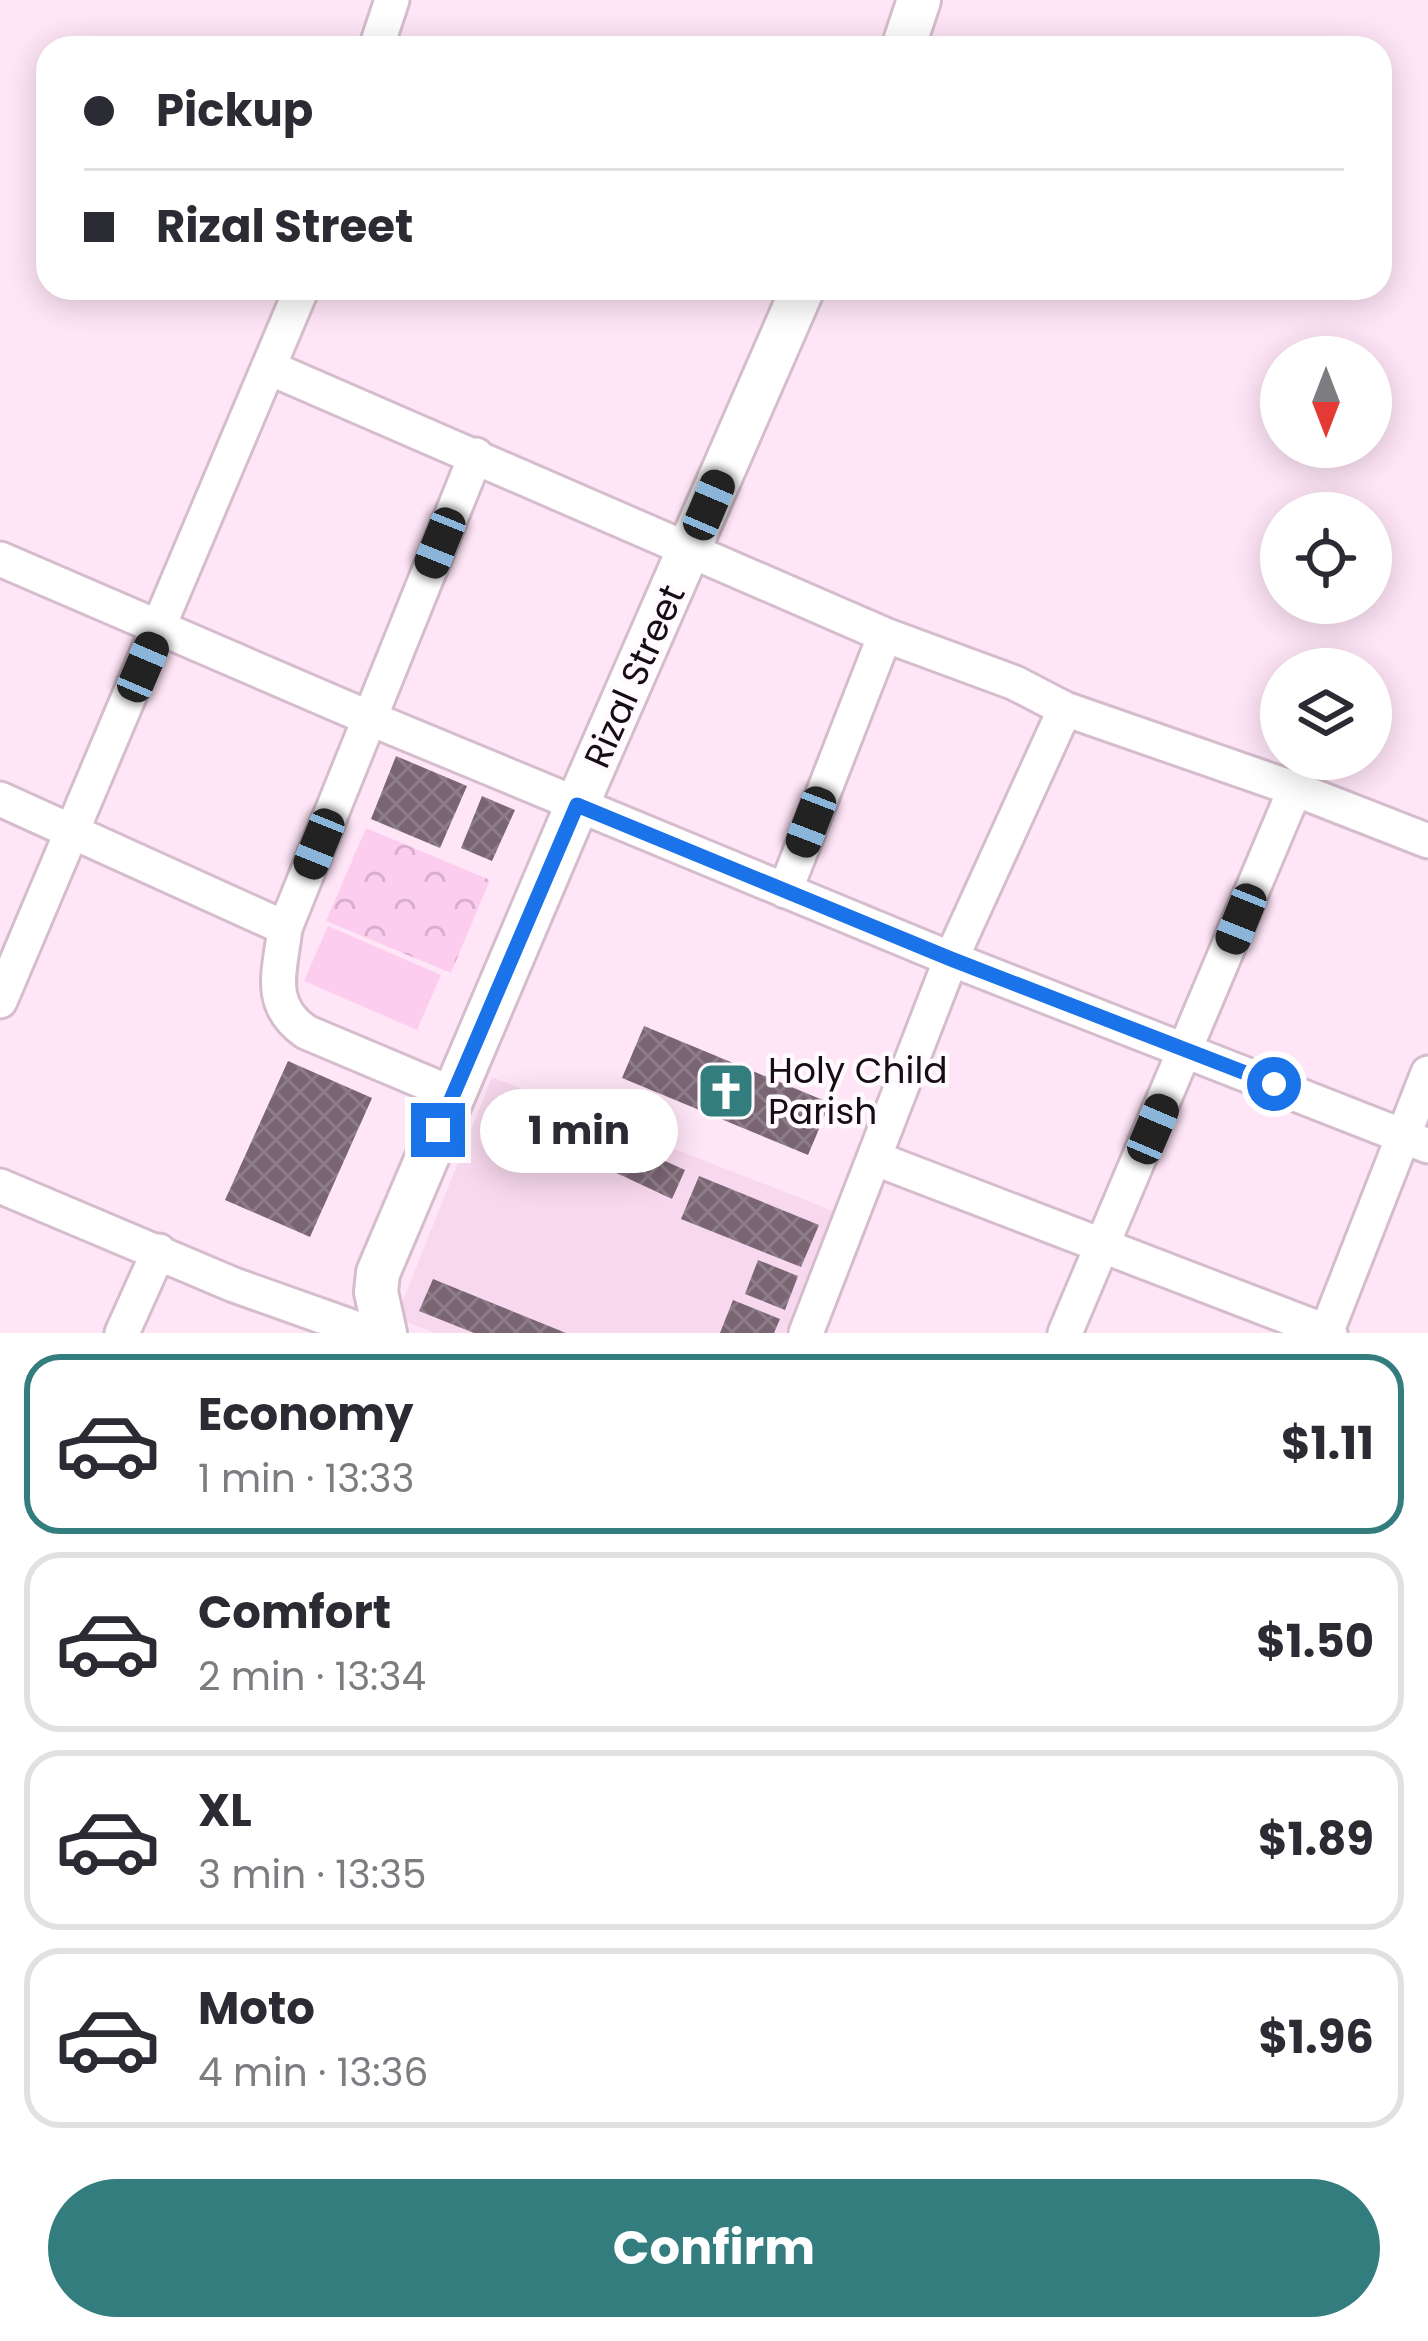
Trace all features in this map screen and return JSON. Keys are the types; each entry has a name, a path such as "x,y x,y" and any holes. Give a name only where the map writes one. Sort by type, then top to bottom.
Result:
{"main road":[{"path":"907,36 919,0"},
{"name":"Rizal Street","path":"371,1331 379,1273 797,300"}],"street":[{"path":"380,36 392,0"},
{"path":"0,1001 297,300"},
{"path":"270,368 885,634 1015,683 1065,709 1428,841"},
{"path":"453,1094 307,1032 287,1018 278,995 285,928 476,455"},
{"path":"0,559 785,891 1415,1142"},
{"path":"785,891 885,634"},
{"path":"806,1333 951,959 1065,709"},
{"path":"1065,1333 1295,789"},
{"path":"0,799 285,928"},
{"path":"874,1158 1328,1332 1415,1142 1428,1073"},
{"path":"0,1186 234,1285 371,1331"},
{"path":"122,1333 159,1252"}],"shaded area":[{"path":"492,1077 833,1211 785,1333 435,1333 396,1318"}],"green space":[{"path":"366,828 490,880 451,973 326,921"},
{"path":"328,926 441,975 417,1030 304,981"}],"building":[{"path":"396,756 467,786 440,848 371,819"},
{"path":"482,796 515,810 492,861 461,848"},
{"name":"Holy Child Parish","path":"644,1026 830,1103 808,1155 622,1078"},
{"path":"288,1061 372,1098 310,1237 225,1200"},
{"path":"505,1096 601,1137 585,1173 490,1131"},
{"path":"621,1141 685,1170 672,1199 608,1169"},
{"path":"699,1176 819,1225 801,1267 681,1219"},
{"path":"758,1260 798,1276 785,1310 745,1294"},
{"path":"433,1279 566,1333 474,1333 419,1311"},
{"path":"733,1300 780,1319 774,1333 720,1333"}],"place":[{"name":"Holy Child Parish","path":"726,1091"}],"route":[{"path":"438,1130 577,805 951,959 1274,1084"}]}
